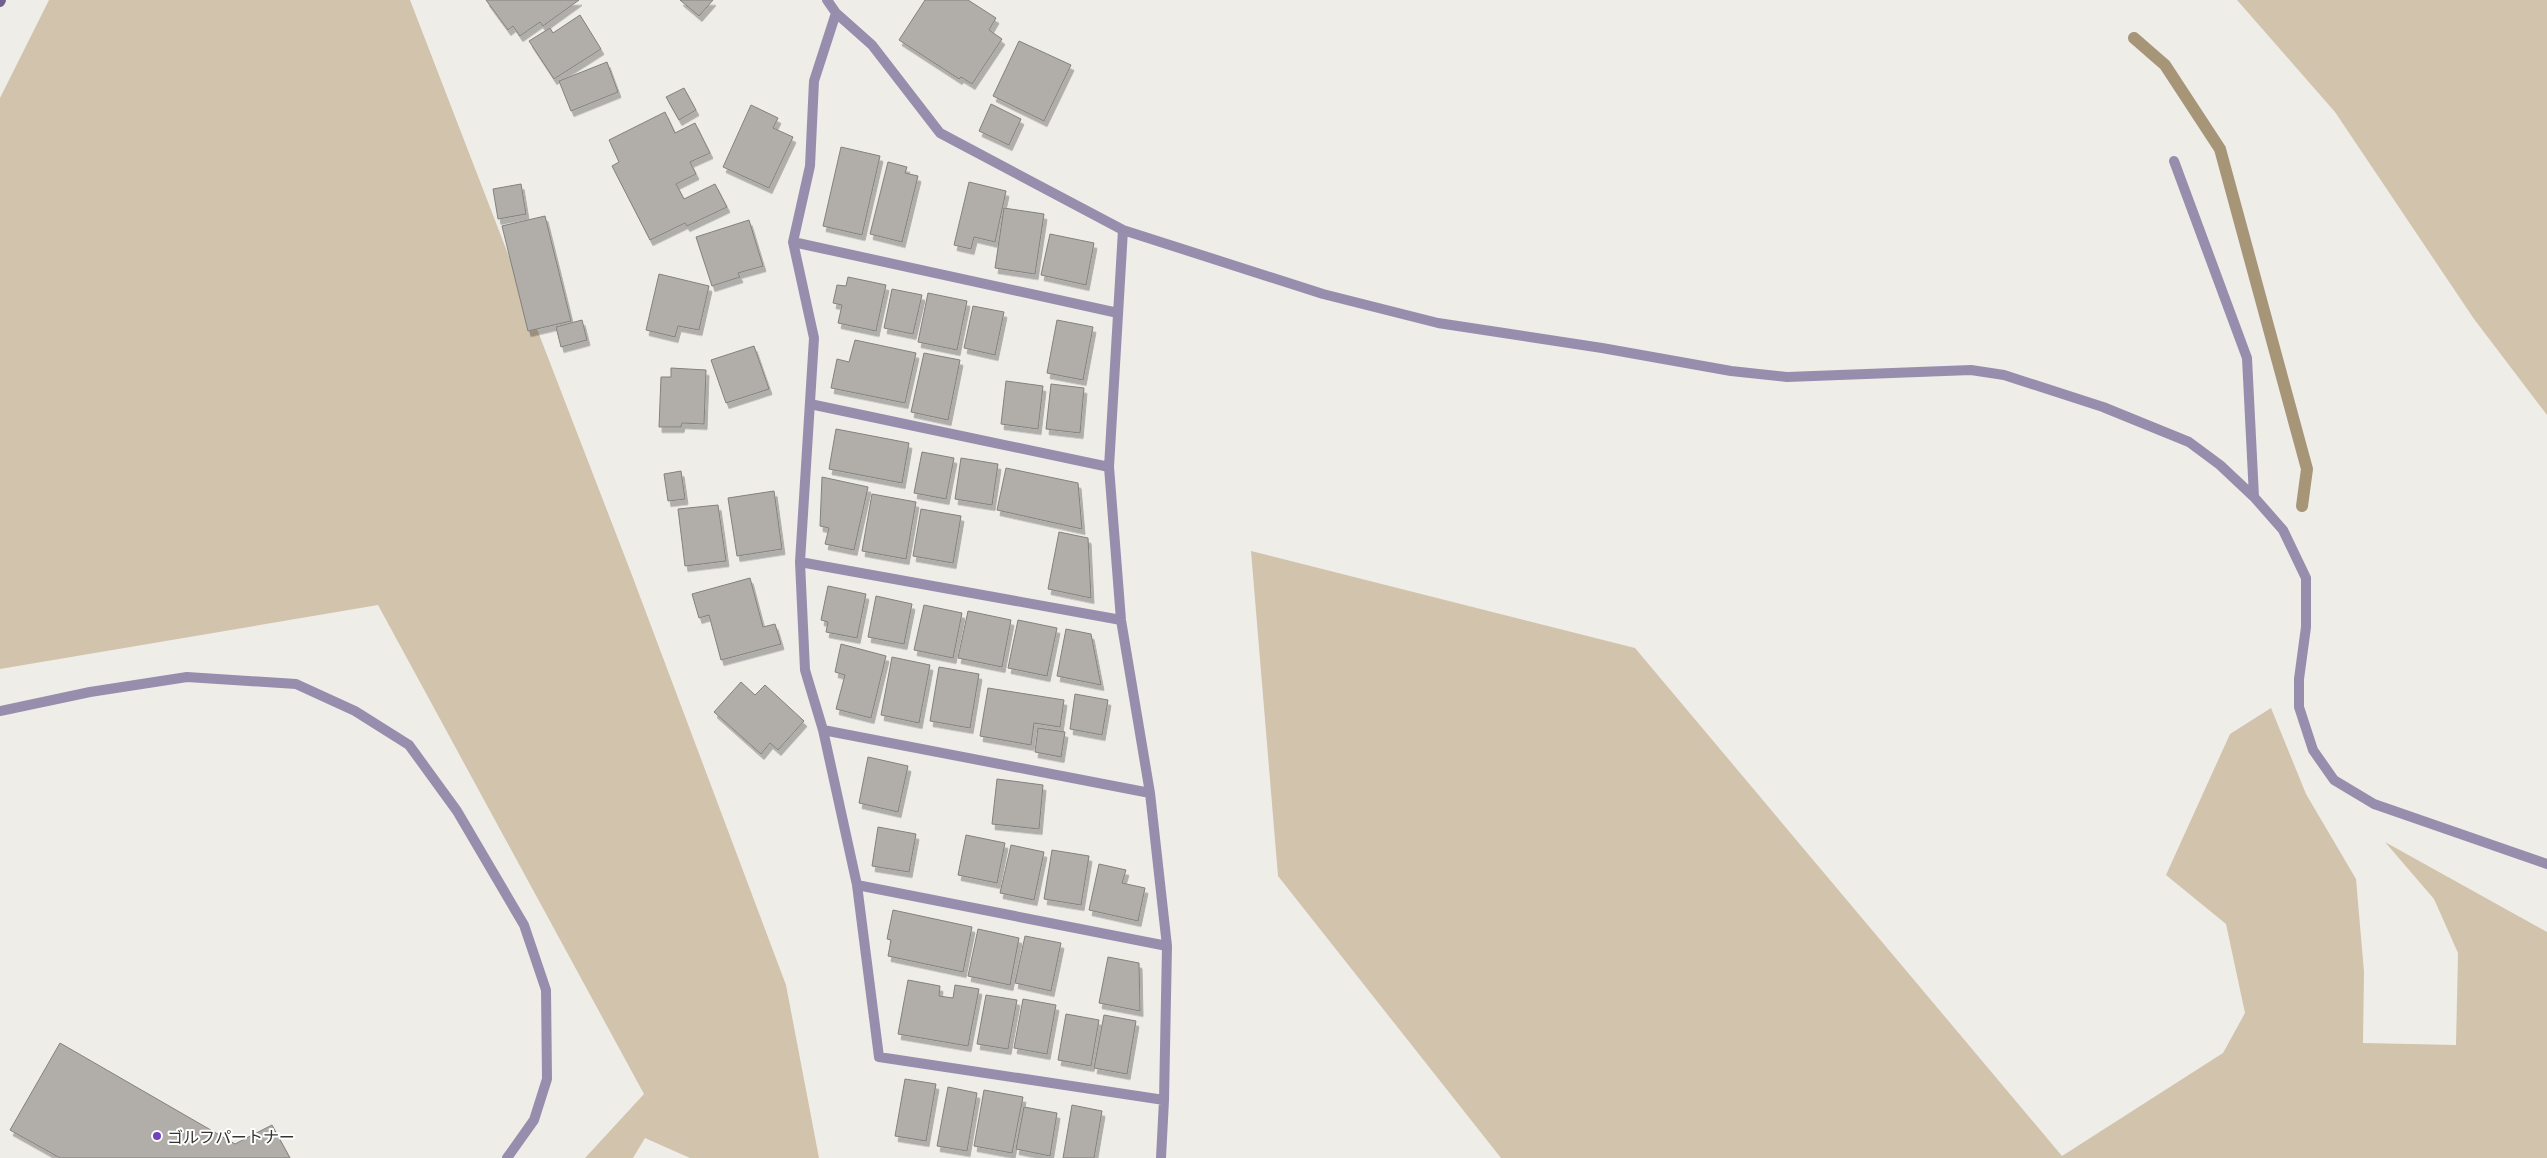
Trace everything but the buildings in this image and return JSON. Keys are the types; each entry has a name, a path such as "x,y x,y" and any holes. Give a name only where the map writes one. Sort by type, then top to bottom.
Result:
{"street":[{"path":"827,0 836,13 872,45 940,133 1124,230 1323,294 1438,323 1602,348 1731,371 1787,377 1971,370 2004,375 2104,407 2188,442 2220,465 2254,497 2283,530 2306,578 2306,627 2299,679 2299,708 2313,750 2334,780 2374,804 2547,864"},
{"path":"836,13 814,81 810,166 793,242 814,338 800,562 805,670 823,730 858,885 879,1056 1164,1100"},
{"path":"2174,161 2247,358 2254,497"},
{"path":"1124,230 1109,467 1120,620 1150,793 1167,946 1161,1158"},
{"path":"793,242 1118,313"},
{"path":"810,404 1109,467"},
{"path":"800,562 1120,620"},
{"path":"0,711 90,692 187,677 296,684 355,710 409,745 457,811 524,925 546,990 547,1078 534,1120 507,1158"},
{"path":"823,730 1150,793"},
{"path":"858,885 1167,946"}],"shaded area":[{"path":"49,0 410,0 630,570 786,985 819,1158 690,1158 645,1138 633,1158 585,1158 644,1094 378,605 0,669 0,98"},
{"path":"2237,0 2547,0 2547,415 2474,319 2335,112"},
{"path":"1251,551 1635,648 2062,1156 2223,1053 2245,1013 2226,924 2166,875 2230,734 2271,708 2306,794 2356,879 2364,972 2363,1043 2456,1045 2458,953 2434,899 2385,842 2547,932 2547,1158 1501,1158 1278,876"}],"waterway":[{"path":"2134,38 2165,65 2220,149 2307,469 2302,506"}],"place":[{"name":"ゴルフパートナー","path":"157,1136"}]}
